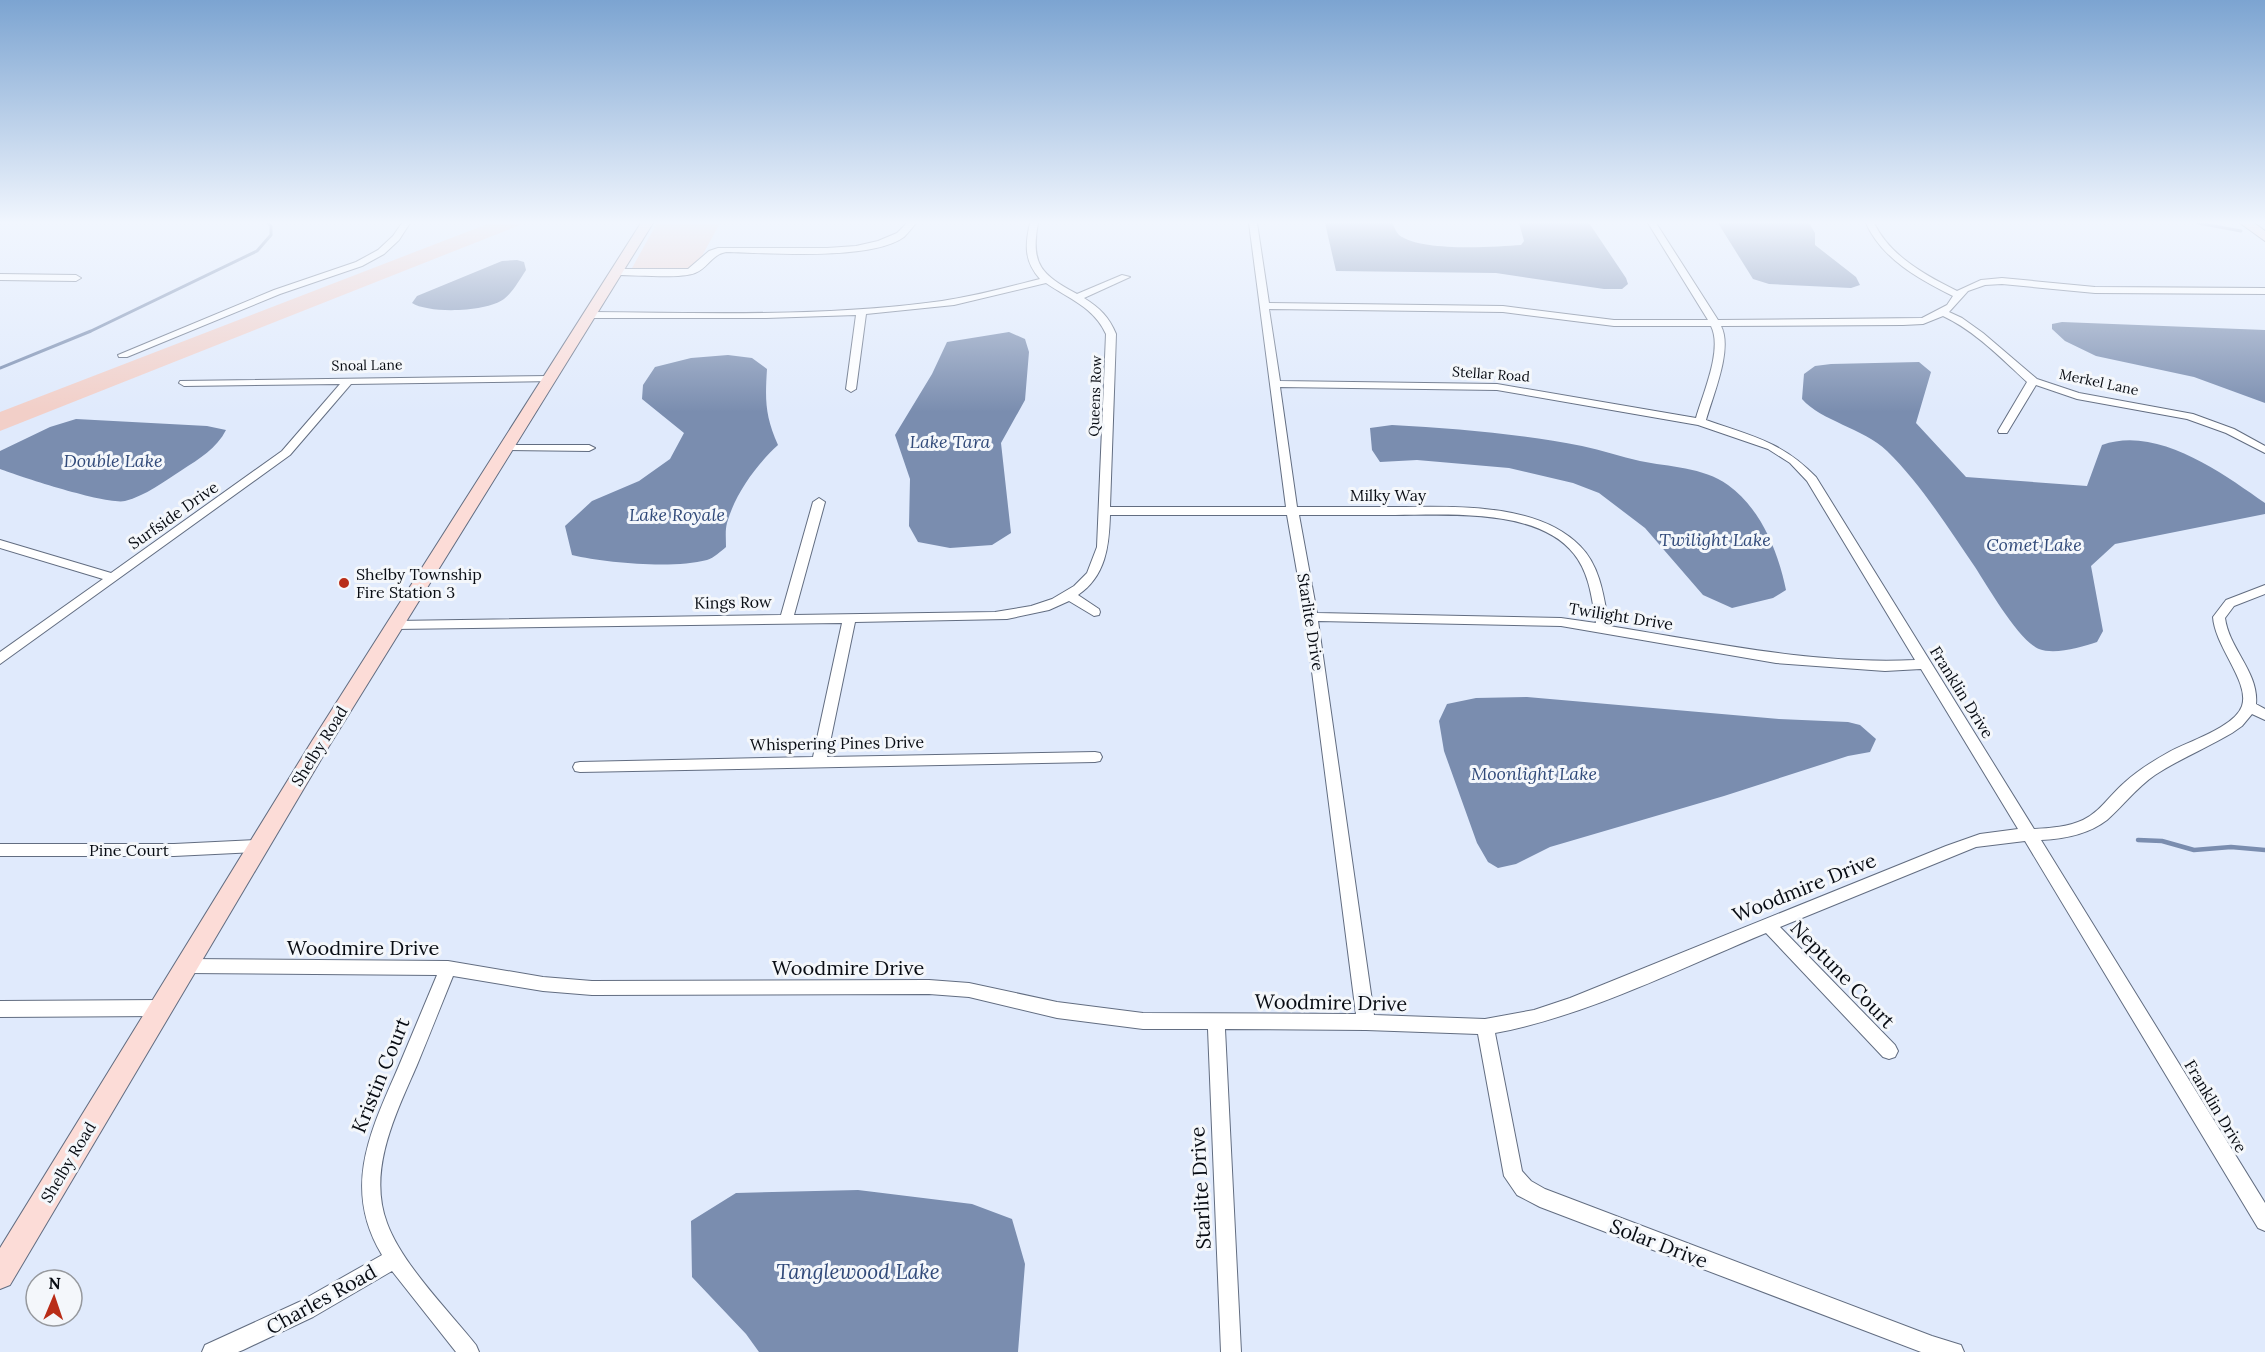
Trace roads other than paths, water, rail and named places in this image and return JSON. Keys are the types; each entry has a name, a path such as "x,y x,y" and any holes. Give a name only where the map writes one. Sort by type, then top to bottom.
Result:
{"street":[{"path":"114,348 127,357 294,286"},
{"name":"Shelby Road","path":"0,1275 258,846 609,286"},
{"path":"591,315 861,313 970,299 1022,286"},
{"name":"Queens Row","path":"1058,286 1079,297 1109,323 1112,334 1103,547 1097,566 1086,582 1069,595"},
{"path":"1079,297 1104,286"},
{"name":"Starlite Drive","path":"1262,286 1292,511 1311,617 1366,1022"},
{"path":"1692,286 1720,333 1721,348 1700,422"},
{"path":"1939,286 1958,295"},
{"path":"1265,306 1503,309 1593,322 1903,322 1923,321 1943,313 1952,307 1958,295 1970,286"},
{"path":"2054,286 2095,290 2265,291"},
{"path":"851,389 861,313"},
{"name":"Merkel Lane","path":"1943,313 1959,320 1980,334 2033,381 2078,396 2189,416 2222,428 2265,450"},
{"name":"Snoal Lane","path":"184,383 550,379"},
{"name":"Surfside Drive","path":"0,658 286,453 349,380"},
{"path":"2003,432 2033,381"},
{"name":"Stellar Road","path":"1276,384 1497,387 1700,422"},
{"name":"Franklin Drive","path":"1700,422 1772,447 1794,461 1812,479 2265,1221"},
{"path":"506,448 589,448"},
{"path":"788,618 819,502"},
{"name":"Milky Way","path":"1105,511 1481,512 1532,522 1566,540 1586,562 1594,582 1603,628"},
{"path":"0,544 112,578"},
{"path":"2265,588 2230,603 2219,617 2221,636 2248,688 2249,706 2265,715"},
{"path":"1069,595 1094,612"},
{"name":"Kings Row","path":"395,625 1009,615 1041,608 1069,595"},
{"name":"Twilight Drive","path":"1311,617 1524,620 1603,628 1776,658 1886,666 1924,664"},
{"path":"819,761 849,618"},
{"name":"Woodmire Drive","path":"187,966 448,968 543,984 592,988 929,987 969,990 1057,1010 1143,1021 1366,1022 1485,1027 1534,1018 1573,1005 1951,850 1989,838 2030,836 2081,827 2100,818 2126,790 2176,755 2228,729 2240,719 2249,706"},
{"name":"Whispering Pines Drive","path":"580,767 1095,756"},
{"name":"Pine Court","path":"0,850 174,850 258,846"},
{"name":"Neptune Court","path":"1768,925 1889,1052"},
{"name":"Kristin Court","path":"448,968 380,1131 372,1166 373,1205 378,1226 395,1258 469,1352"},
{"path":"0,1009 161,1008"},
{"name":"Starlite Drive","path":"1216,1022 1231,1352"},
{"name":"Solar Drive","path":"1485,1027 1513,1176 1524,1188 1574,1210 1932,1346 1954,1352"},
{"name":"Charles Road","path":"212,1352 291,1319 331,1298 395,1258"}],"water":[{"path":"441,286 515,286 504,299 485,307 472,309 444,310 420,307 412,303 417,296"},
{"path":"1584,286 1625,286 1622,289"},
{"path":"1812,286 1857,286 1851,288"},
{"path":"2062,322 2265,330 2265,403 2194,377 2096,356 2065,341 2052,329 2052,324"},
{"name":"Lake Tara","path":"1009,332 1025,339 1029,352 1025,400 1001,443 1011,533 992,545 950,548 918,542 909,526 910,479 895,435 932,374 947,342"},
{"name":"Lake Royale","path":"728,355 752,358 767,369 767,408 778,445 754,471 735,501 726,526 726,547 707,560 676,564 621,562 572,555 565,526 592,501 639,481 670,459 684,433 642,399 643,385 655,367 691,358"},
{"name":"Comet Lake","path":"1919,362 1931,372 1916,423 1966,477 2087,486 2102,445 2123,441 2145,441 2188,455 2229,478 2265,503 2265,514 2115,544 2091,566 2103,631 2097,642 2060,651 2039,649 2022,636 2013,625 1934,507 1887,451 1866,436 1810,407 1802,399 1804,374 1815,366"},
{"name":"Double Lake","path":"76,419 207,426 226,430 213,448 201,457 155,488 125,501 83,495 0,469 0,451 50,427"},
{"name":"Twilight Lake","path":"1392,425 1535,438 1640,461 1685,468 1718,479 1740,495 1759,518 1773,546 1786,590 1773,598 1732,608 1703,595 1645,528 1599,493 1573,483 1509,468 1417,460 1380,462 1372,450 1370,428"},
{"name":"Moonlight Lake","path":"1527,697 1779,719 1848,722 1860,725 1876,739 1870,752 1848,756 1724,796 1550,847 1516,864 1498,868 1488,862 1477,843 1444,751 1439,721 1447,704 1476,698"},
{"name":"Tanglewood Lake","path":"858,1190 972,1204 1012,1219 1025,1264 1018,1352 759,1352 746,1334 692,1277 691,1221 736,1193"}],"waterway":[{"path":"0,368 91,331 184,286"},
{"path":"2138,840 2162,841 2194,850 2231,847 2265,850"}],"place":[{"name":"Shelby Township Fire Station 3","path":"344,583"}]}
